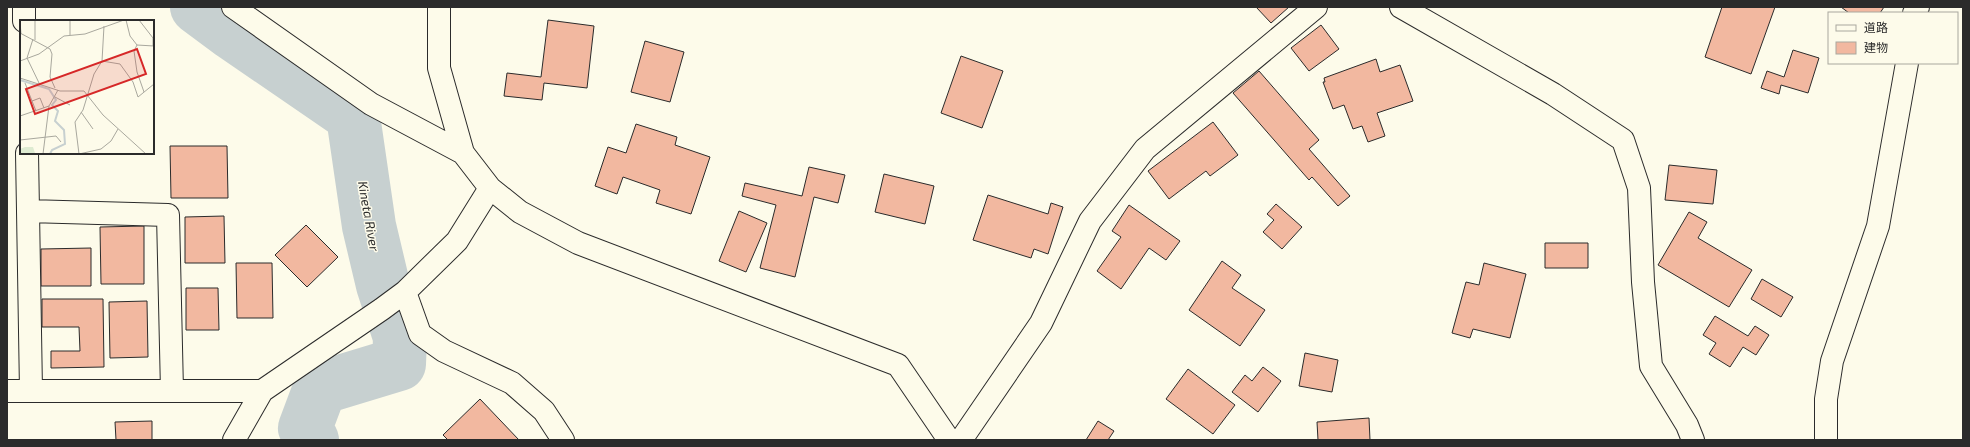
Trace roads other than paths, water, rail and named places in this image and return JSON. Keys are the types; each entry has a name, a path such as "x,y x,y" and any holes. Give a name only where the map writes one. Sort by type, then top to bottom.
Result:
{"street":[{"path":"24,7 24,20"},
{"path":"233,7 371,104 462,153 490,188 520,212 578,243 898,365 949,440"},
{"path":"439,7 439,68 462,153"},
{"path":"961,440 1041,322 1090,220 1146,149 1316,7"},
{"path":"1401,7 1553,94 1623,140 1639,188 1642,282 1651,366 1687,425 1693,440"},
{"path":"1826,440 1826,399 1832,361 1878,226 1907,64"},
{"path":"27,154 31,391"},
{"path":"234,440 262,391 405,292 457,241 490,188"},
{"path":"28,211 168,215 172,391"},
{"path":"405,292 420,334 444,351 512,383 544,411 563,440"},
{"path":"7,391 262,391"}],"waterway":[{"name":"Kineta River","path":"197,7 232,33 353,116 369,226 383,285 400,337 399,364 320,388 305,428 312,440"}]}
